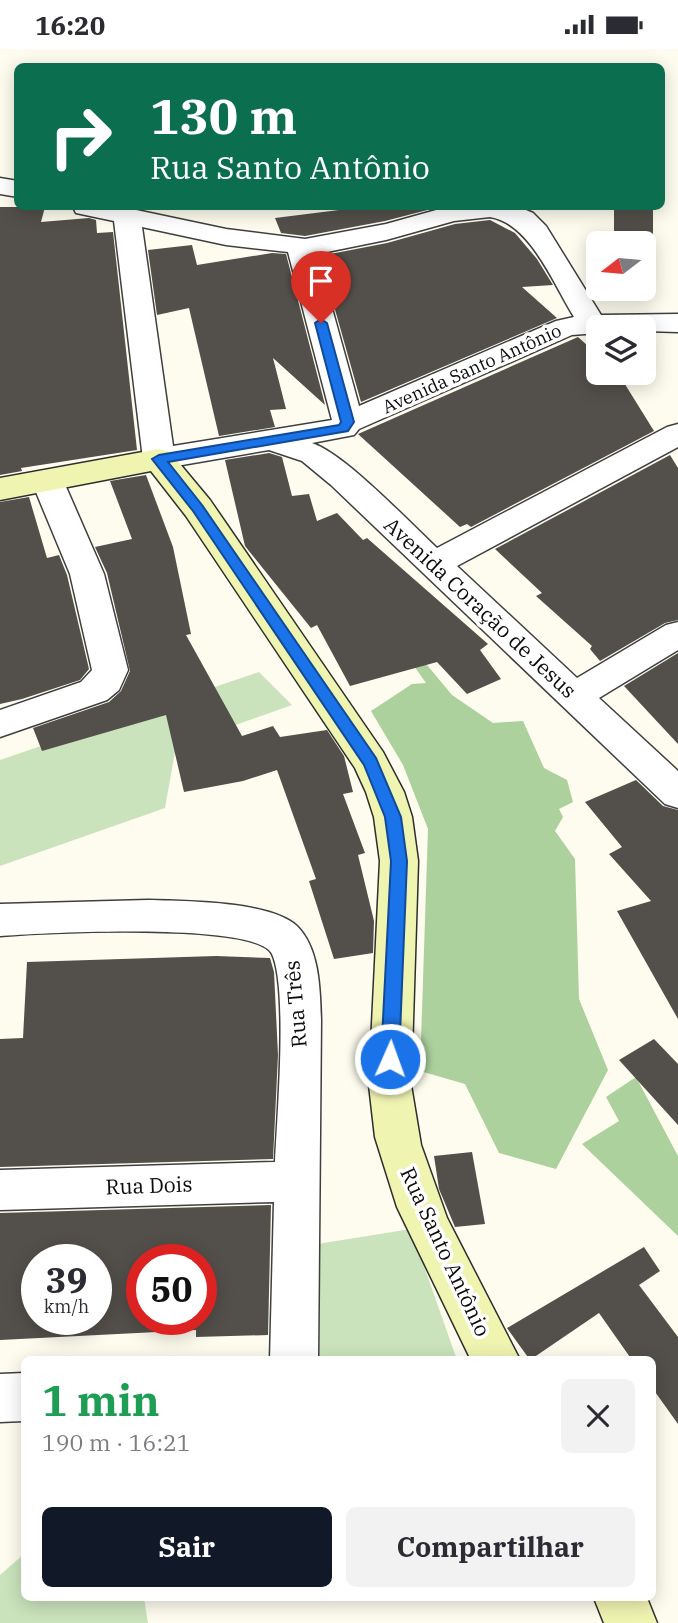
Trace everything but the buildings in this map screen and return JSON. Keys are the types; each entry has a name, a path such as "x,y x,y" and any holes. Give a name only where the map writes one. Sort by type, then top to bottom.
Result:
{"main road":[{"path":"0,488 159,459"},
{"name":"Rua Santo Antônio","path":"159,459 198,508 370,762 385,792 393,817 399,861 390,1084 394,1121 402,1156 429,1226 494,1356"}],"street":[{"path":"98,210 226,237 293,244 301,248 398,229 458,212 478,210"},
{"path":"493,210 525,219 536,232 587,315"},
{"path":"127,217 159,459 271,440"},
{"path":"301,248 348,422"},
{"name":"Avenida Santo Antônio","path":"656,323 678,323"},
{"name":"Avenida Santo Antônio","path":"271,440 322,434 343,428 348,422 549,333 586,324"},
{"path":"432,565 678,434"},
{"name":"Avenida Coração de Jesus","path":"271,440 313,454 678,794"},
{"path":"0,724 94,691 106,681 110,670 87,574 47,480"},
{"path":"574,696 678,634"},
{"name":"Rua Três","path":"0,921 125,916 214,919 251,923 279,934 290,948 299,988 301,1081 294,1356"},
{"name":"Rua Dois","path":"0,1190 298,1181"},
{"path":"0,1398 21,1397"}],"green space":[{"path":"398,643 422,659 452,695 493,723 523,721 544,768 567,780 573,802 559,809 563,817 555,831 575,859 579,999 608,1070 556,1169 499,1153 465,1084 420,1071 428,829 403,765 371,711 412,684 426,683"},
{"path":"259,672 292,705 176,746 165,808 0,866 0,760"},
{"path":"636,1077 678,1156 678,1236 582,1144 619,1121 606,1097"},
{"path":"411,1229 456,1356 305,1356 311,1245"},
{"path":"21,1557 21,1601 144,1601 148,1623 0,1623 0,1575"}],"route":[{"path":"321,323 348,422 343,428 322,434 159,459 198,508 370,762 385,792 393,817 399,861 390,1059"}]}
